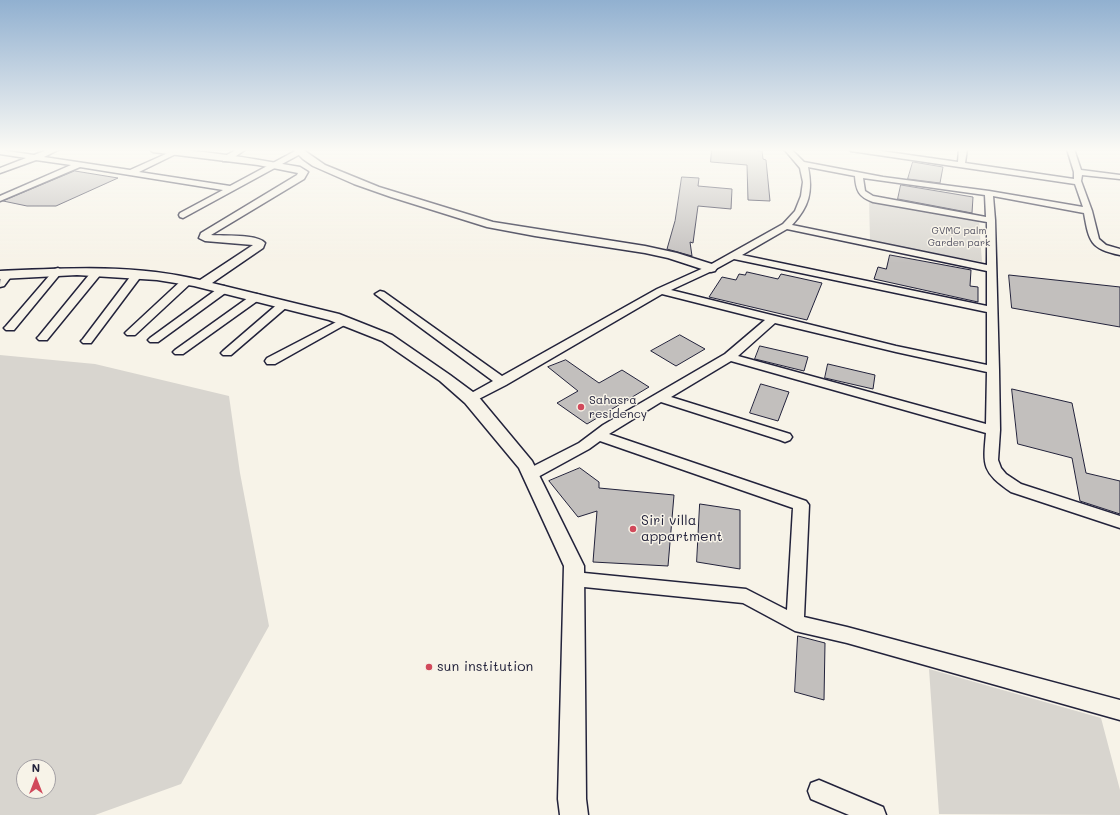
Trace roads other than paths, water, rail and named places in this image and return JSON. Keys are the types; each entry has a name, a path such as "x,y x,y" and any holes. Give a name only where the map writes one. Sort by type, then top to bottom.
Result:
{"street":[{"path":"0,199 27,187"},
{"path":"220,187 231,189"},
{"path":"183,215 235,187"},
{"path":"131,333 194,283 254,251 259,246 259,243 205,238 205,235 282,187"},
{"path":"368,187 491,225 513,230 649,250 683,258 711,268"},
{"path":"471,399 662,291 734,256 786,226 799,212 806,196 807,187"},
{"path":"859,187 860,192 865,197 876,200 991,220"},
{"path":"941,187 1088,211"},
{"path":"1080,187 1088,211 1096,243 1101,247 1120,252"},
{"path":"989,194 991,220 993,370 993,430 990,460 994,470 1001,478 1016,488 1120,522"},
{"path":"786,226 992,269"},
{"path":"734,256 991,310"},
{"path":"10,328 58,271"},
{"path":"3,278 58,271 137,275 194,283 284,304 344,321 387,338 471,399 526,465 574,566 572,668 572,799 574,815"},
{"path":"44,338 97,272"},
{"path":"87,341 137,275"},
{"path":"154,340 224,290"},
{"path":"662,291 773,319 993,370"},
{"path":"380,294 502,382"},
{"path":"179,352 256,297"},
{"path":"227,353 284,304"},
{"path":"531,474 584,446 729,357 773,319"},
{"path":"271,361 344,321"},
{"path":"729,357 993,430"},
{"path":"661,398 785,436"},
{"path":"598,436 800,504 795,623"},
{"path":"574,579 746,596 795,623 847,635 1120,710"},
{"path":"819,791 875,815"}],"place":[{"name":"Sahasra residency","path":"581,407"},
{"name":"Siri villa appartment","path":"633,529"},
{"name":"sun institution","path":"429,667"}],"park label":[{"name":"GVMC palm Garden park","path":"959,236"}]}
